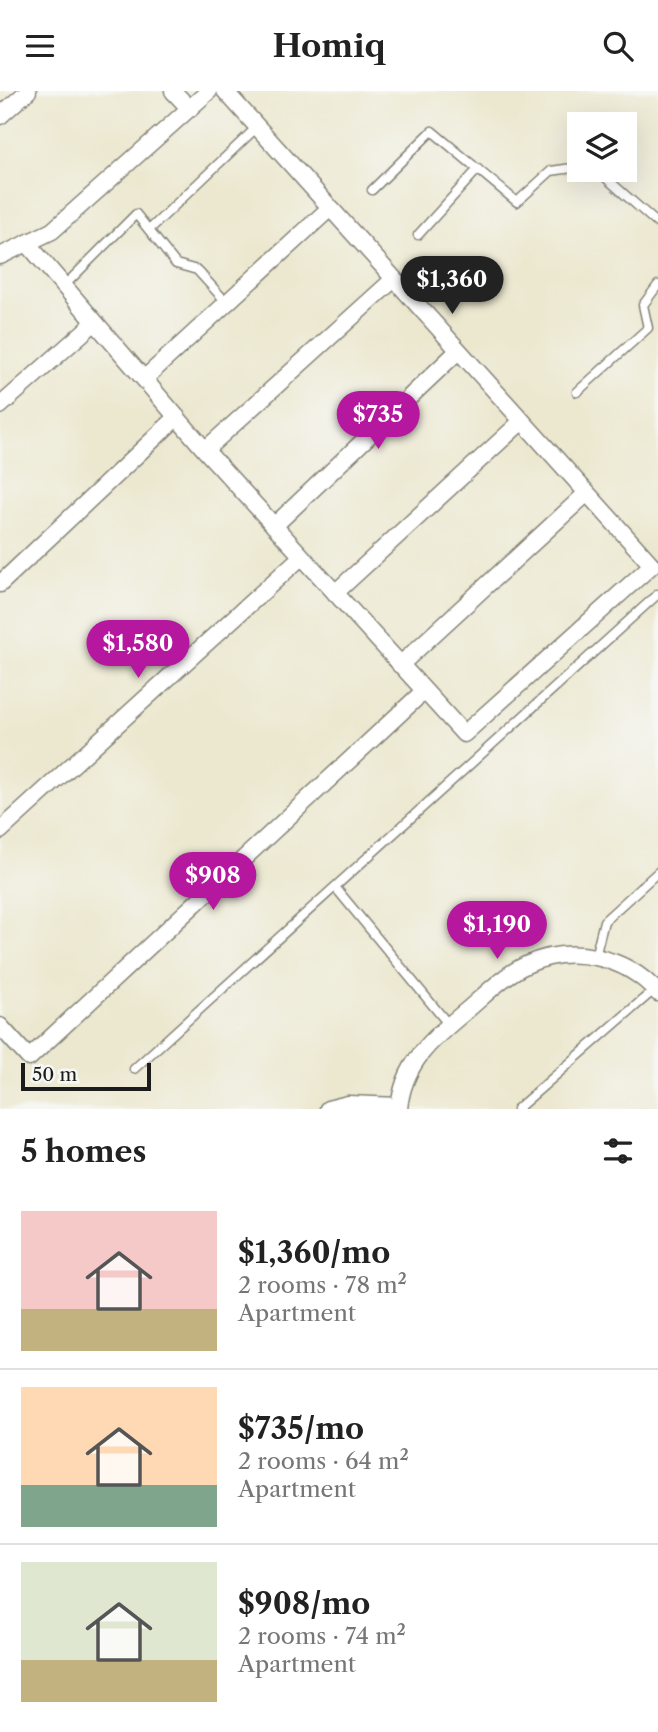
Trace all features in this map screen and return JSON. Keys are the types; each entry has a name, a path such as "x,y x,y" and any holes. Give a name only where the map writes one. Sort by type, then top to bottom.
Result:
{"street":[{"path":"0,116 28,91"},
{"path":"173,91 190,109"},
{"path":"0,256 52,231 209,91"},
{"path":"27,243 205,450 464,734 652,565 225,91"},
{"path":"144,379 330,208"},
{"path":"205,450 394,279"},
{"path":"0,406 95,322"},
{"path":"274,526 458,351"},
{"path":"0,584 177,418"},
{"path":"335,593 522,421"},
{"path":"400,665 587,493"},
{"path":"0,831 302,557"},
{"path":"0,1026 29,1058 424,691"},
{"path":"328,1109 348,1104 399,1107 405,1080 429,1042 512,972 528,964 567,954 586,954 624,966 657,991"}],"lane":[{"path":"149,230 257,127"},
{"path":"372,190 432,131 517,202 551,171 567,169"},
{"path":"418,235 478,169"},
{"path":"610,182 658,225"},
{"path":"64,286 136,214 176,264 197,270 227,303"},
{"path":"577,392 648,328 643,305 658,285"},
{"path":"134,1069 658,594"},
{"path":"595,957 604,921 658,872"},
{"path":"335,887 449,1025"},
{"path":"517,1109 657,991"}]}
